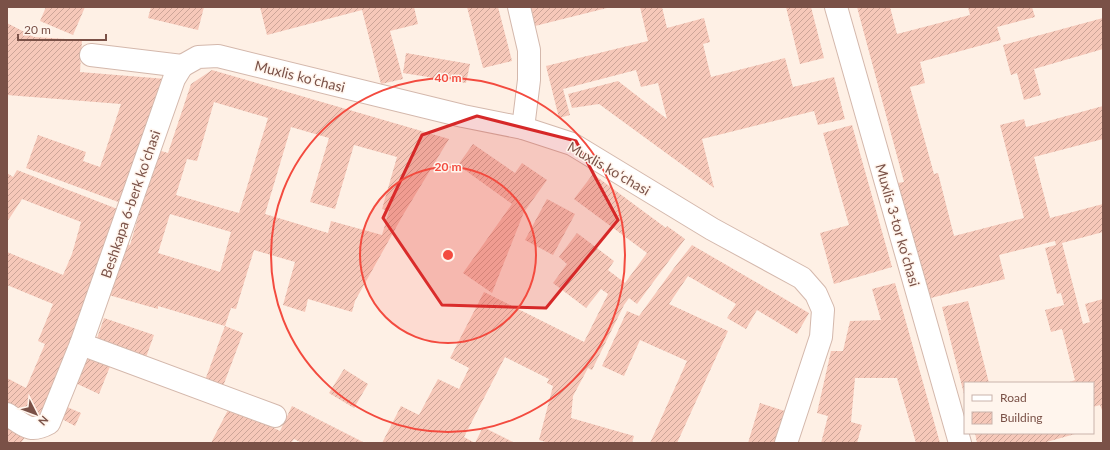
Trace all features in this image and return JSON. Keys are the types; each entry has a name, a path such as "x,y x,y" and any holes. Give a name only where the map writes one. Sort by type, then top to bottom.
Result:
{"street":[{"path":"519,7 529,50 530,80 523,128"},
{"name":"Muxlis 3-tor koʻchasi","path":"836,7 960,443"},
{"path":"91,55 182,66"},
{"name":"Muxlis koʻchasi","path":"182,66 198,57 218,56 462,116 523,128 572,144 712,229 802,278 816,294 823,310 821,337 786,443"},
{"name":"Beshkapa 6-berk koʻchasi","path":"7,414 27,428 39,429 49,423 81,344 174,79 182,66"},
{"path":"81,344 275,416"}],"highlighted area":[{"path":"477,116 576,141 618,220 546,308 442,305 383,218 422,135"}],"building":[{"path":"46,7 85,7 73,35 40,21"},
{"path":"151,7 204,7 198,30 148,18"},
{"path":"260,7 414,7 418,24 390,31 403,79 381,84 362,10 267,35"},
{"path":"467,7 498,7 512,61 483,68"},
{"path":"531,7 607,7 607,8 535,26"},
{"path":"640,7 662,7 667,28 704,18 710,42 703,44 711,77 785,58 793,87 834,77 845,119 818,125 814,111 702,139 714,188 599,104 572,108 568,94 618,81 667,119 658,83 641,87 636,70 563,89 570,115 559,118 546,66 648,41"},
{"path":"786,7 811,7 824,58 800,64"},
{"path":"857,7 890,7 897,34 970,15 968,7 1032,7 1035,17 997,27 1001,40 920,62 925,83 910,87 934,174 938,173 954,236 1024,218 1000,125 1024,119 1026,127 1103,106 1103,139 1034,157 1050,218 1103,204 1103,232 1062,243 1083,324 1090,322 1085,304 1103,299 1102,410 1100,405 1094,407 1094,382 1070,382 1075,380 1062,329 1051,332 1045,310 1064,305 1061,293 1057,294 1045,248 1056,245 1055,241 999,255 1005,279 927,299 897,183 904,182"},
{"path":"1103,18 1103,49 1034,69 1041,95 1024,100 1017,73 1011,75 1003,45"},
{"path":"7,23 34,37 82,40 80,72 166,79 121,203 26,168 38,135 86,152 83,161 100,167 121,104 7,95"},
{"path":"406,53 470,64 466,83 403,73"},
{"path":"212,70 449,139 403,215 355,301 352,312 308,299 305,312 283,305 295,262 254,250 236,309 231,308 225,326 158,306 158,309 105,294 121,242 130,245 158,150 168,153 191,84","holes":["214,102 268,118 239,213 176,195 187,159 197,161","291,127 329,138 310,202 335,209 354,145 397,157 382,209 389,211 382,235 331,221 328,233 265,214","170,214 231,232 220,272 158,253"]},
{"path":"852,125 892,267 834,284 820,233 849,225 823,133"},
{"path":"473,144 515,173 522,163 547,180 524,212 492,293 463,273 512,204 458,165"},
{"path":"17,170 120,210 94,288 38,423 7,409 7,378 26,388 45,344 38,341 53,304 7,285 7,252 63,275 72,254 81,222 22,199 7,222 7,173 13,177"},
{"path":"593,174 666,228 667,226 685,239 637,304 629,298 624,305 592,370 588,368 573,396 571,418 634,436 632,443 549,443 539,440 553,386 547,383 549,379 505,357 464,437 475,443 382,443 401,406 419,415 438,379 459,389 469,368 450,358 484,292 584,342 608,294 601,289 586,308 553,283 567,264 559,257 577,233 614,261 608,270 625,283 647,253 574,199"},
{"path":"547,199 575,214 553,255 525,240"},
{"path":"692,245 809,313 797,334 757,310 746,329 727,318 736,304 688,276 669,304 728,331 677,443 650,443 687,361 640,340 624,376 602,366 627,311 639,316"},
{"path":"895,283 940,443 916,443 897,378 855,378 851,422 862,425 857,443 821,443 828,416 817,413 831,351 843,351 850,321 881,320 872,289"},
{"path":"968,301 989,382 964,382 964,394 942,307"},
{"path":"104,318 154,335 145,360 95,344"},
{"path":"225,326 243,333 222,389 204,383"},
{"path":"84,352 111,364 99,394 71,381"},
{"path":"344,369 368,384 354,408 329,393"},
{"path":"760,403 791,413 782,443 748,443"},
{"path":"230,406 280,431 292,406 365,443 302,443 294,439 291,443 211,443"},
{"path":"67,407 81,413 75,426 62,419"},
{"path":"7,421 27,434 21,443 7,443"},
{"path":"483,427 515,443 475,443"},
{"path":"975,434 1075,434 1043,443 977,443"}]}
